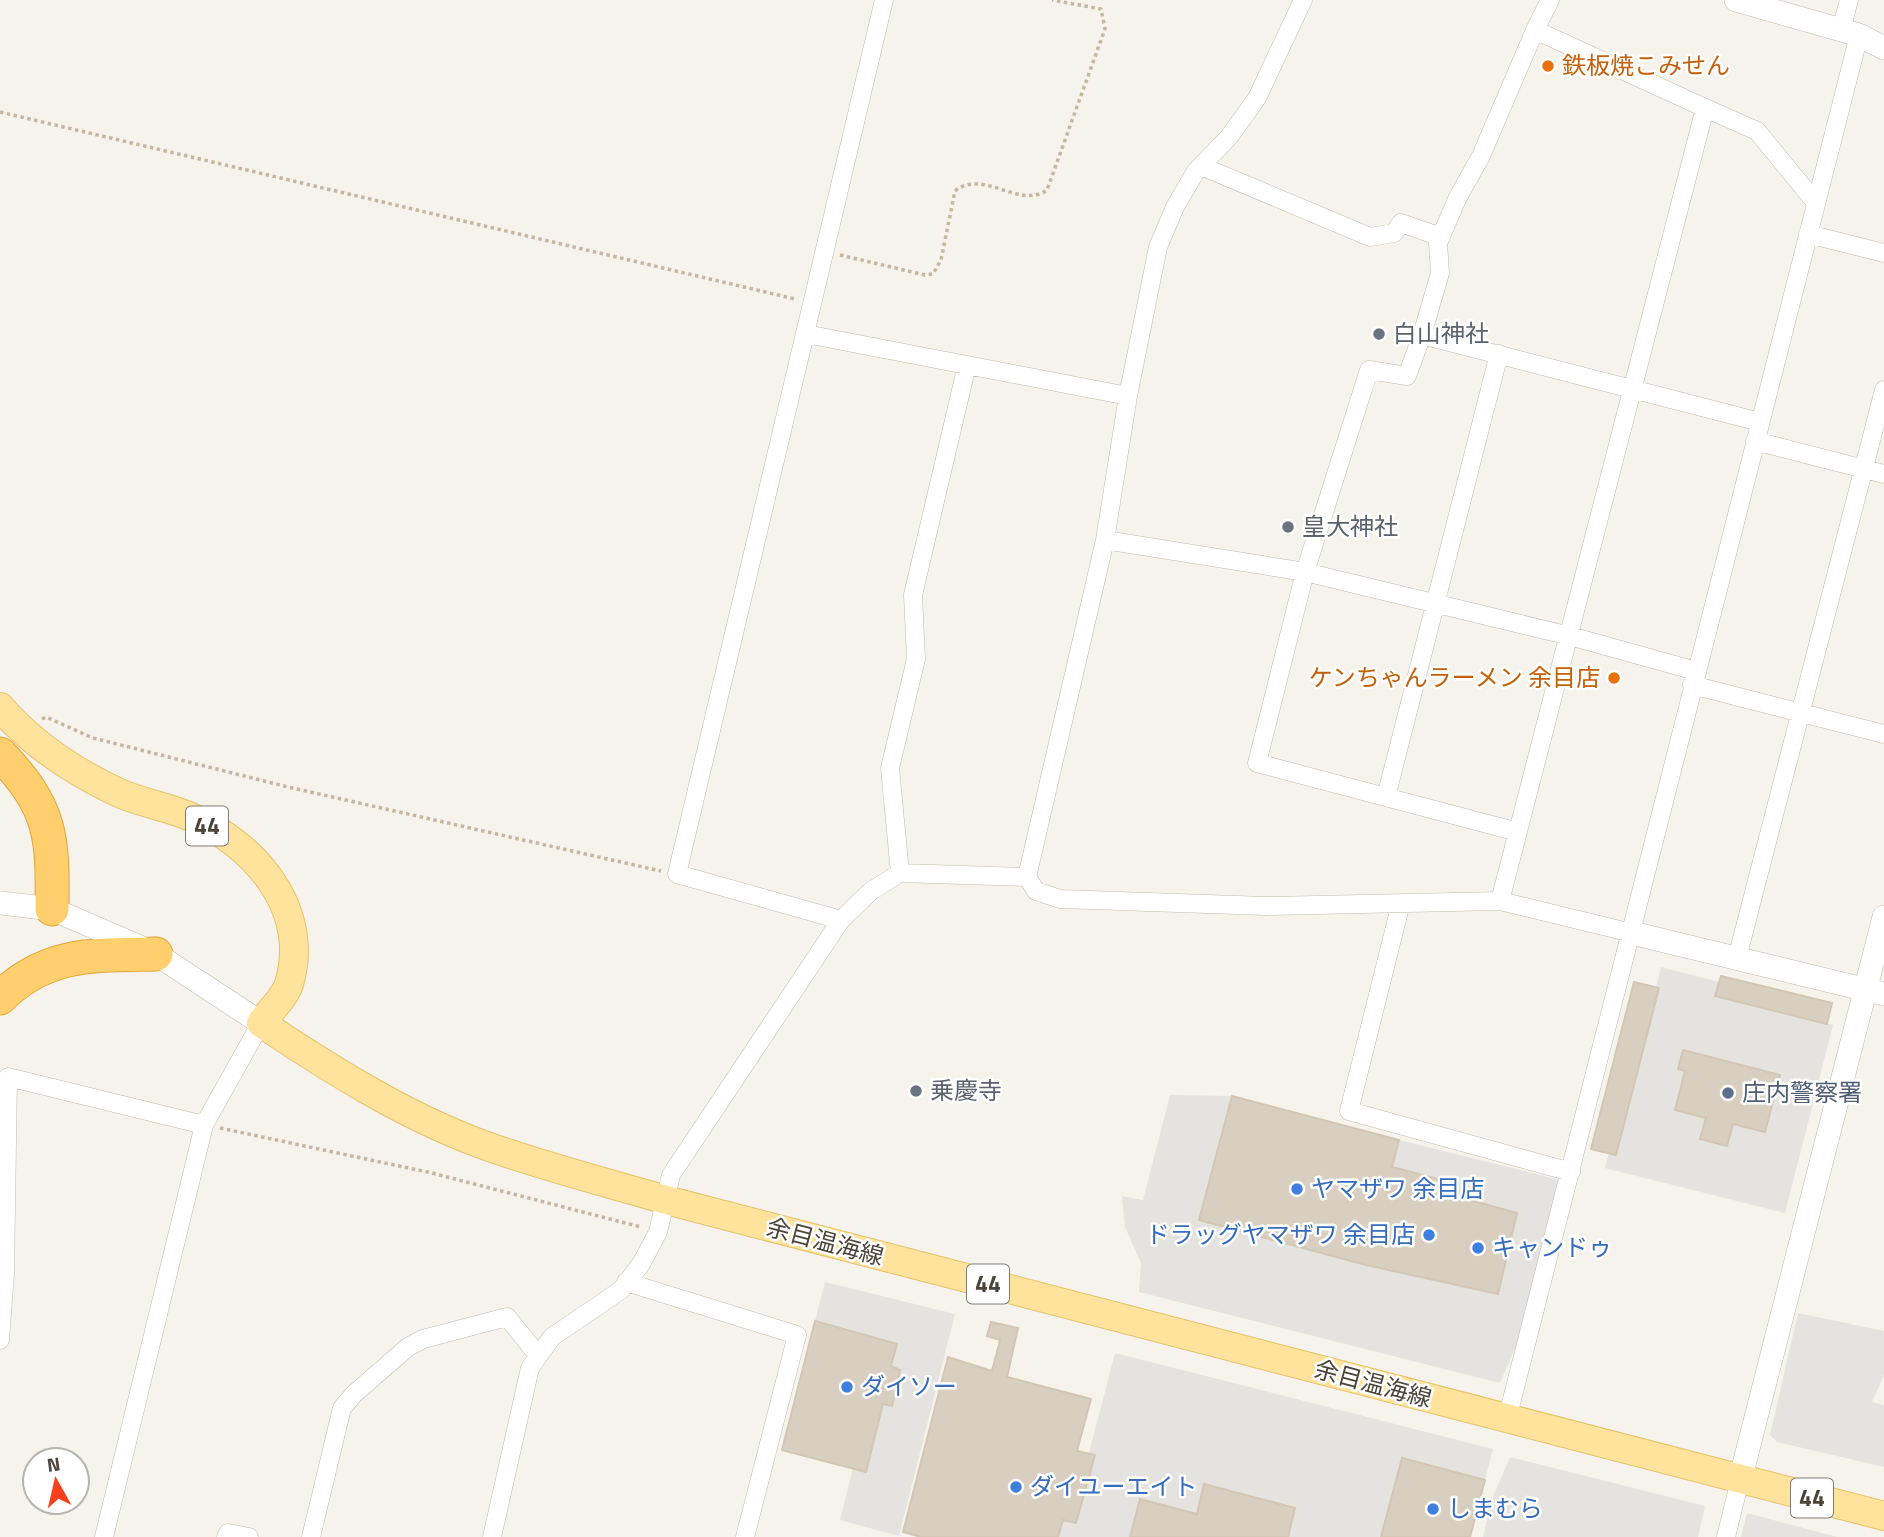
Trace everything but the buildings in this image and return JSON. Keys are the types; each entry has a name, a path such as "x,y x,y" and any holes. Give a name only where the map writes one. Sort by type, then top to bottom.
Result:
{"highway":[{"path":"11,743 24,778 46,816 53,849 52,909"},
{"path":"0,998 42,966 84,956 156,954"}],"main road":[{"name":"44","path":"0,707 11,743 64,764 118,793 192,817 243,846 277,887 295,939 288,986 261,1023"},
{"name":"余目温海線","path":"261,1023 311,1056 406,1110 481,1144 666,1200 1884,1516"}],"street":[{"path":"841,920 677,874 884,0"},
{"path":"1303,0 1257,98 1228,137 1201,166 1175,207 1158,247 1128,396 1105,540 1027,877 1036,891 1060,899 1266,906 1500,901 1875,991"},
{"path":"1518,832 1257,763 1305,572 1369,370 1407,376 1440,273 1441,237 1481,156 1550,0"},
{"path":"1736,0 1850,32 1884,48"},
{"path":"1507,1419 1816,203 1850,32 1849,0"},
{"path":"1535,30 1756,131 1816,203"},
{"path":"1500,901 1705,108"},
{"path":"1201,166 1370,237 1394,233 1401,223 1441,237"},
{"path":"1808,234 1884,253"},
{"path":"806,334 1128,396"},
{"path":"1422,335 1760,422"},
{"path":"1386,797 1499,354"},
{"path":"900,873 890,768 916,659 913,595 967,365"},
{"path":"1737,958 1884,390"},
{"path":"1755,441 1884,474"},
{"path":"1105,540 1305,572 1570,636 1800,712 1884,734"},
{"path":"492,1537 530,1368 537,1354 552,1337 597,1307 626,1282 641,1264 658,1232 671,1175 841,920 871,891 900,873 1027,877"},
{"path":"0,903 52,909 156,954 261,1023 204,1125 104,1537"},
{"path":"1401,903 1349,1111 1570,1172"},
{"path":"1726,1537 1875,991 1884,916"},
{"path":"0,1340 5,1273 8,1077 204,1125"},
{"path":"626,1282 797,1335 745,1537"},
{"path":"310,1537 342,1408 408,1347 439,1333 507,1317 537,1354"},
{"path":"226,1537 228,1532 249,1537"}],"path":[{"path":"834,254 925,275 933,274 941,260 955,191 963,184 977,183 1031,195 1047,190 1106,20 1101,9 1052,0"},
{"path":"0,112 812,303"},
{"path":"11,743 46,717 93,737 288,787 677,874"},
{"path":"204,1125 432,1173 658,1232"}],"shaded area":[{"path":"1661,967 1719,982 1716,996 1833,1025 1785,1213 1605,1168 1609,1153 1616,1154","holes":["1683,1050 1780,1075 1765,1132 1733,1124 1701,1139 1706,1118 1685,1071 1678,1069"]},
{"path":"1170,1095 1232,1096 1199,1220 1366,1265 1497,1294 1517,1213 1451,1195 1372,1244 1399,1140 1560,1180 1526,1323 1500,1383 1139,1292 1141,1263 1125,1227 1122,1196 1143,1200"},
{"path":"825,1282 955,1314 899,1536 840,1520 853,1468 883,1404 892,1406 900,1370 891,1366 897,1344 815,1321"},
{"path":"1798,1313 1884,1331 1884,1375 1872,1402 1884,1405 1884,1467 1777,1442 1770,1435"},
{"path":"1115,1353 1493,1449 1485,1480 1402,1459 1381,1537 1288,1537 1295,1508 1204,1484 1191,1537 1186,1537 1192,1513 1140,1499 1130,1537 1058,1537 1063,1520 1077,1523 1094,1455 1089,1453"},
{"path":"1510,1457 1705,1506 1698,1537 1483,1537 1492,1499"},
{"path":"1747,1513 1837,1537 1741,1537"}],"place":[{"name":"鉄板焼こみせん","path":"1548,66"},
{"name":"白山神社","path":"1379,334"},
{"name":"皇大神社","path":"1288,527"},
{"name":"ケンちゃんラーメン 余目店","path":"1614,678"},
{"name":"乗慶寺","path":"916,1091"},
{"name":"庄内警察署","path":"1728,1093"},
{"name":"ヤマザワ 余目店","path":"1297,1189"},
{"name":"ドラッグヤマザワ 余目店","path":"1429,1235"},
{"name":"キャンドゥ","path":"1478,1248"},
{"name":"ダイソー","path":"847,1387"},
{"name":"ダイユーエイト","path":"1016,1487"},
{"name":"しまむら","path":"1433,1509"}]}
